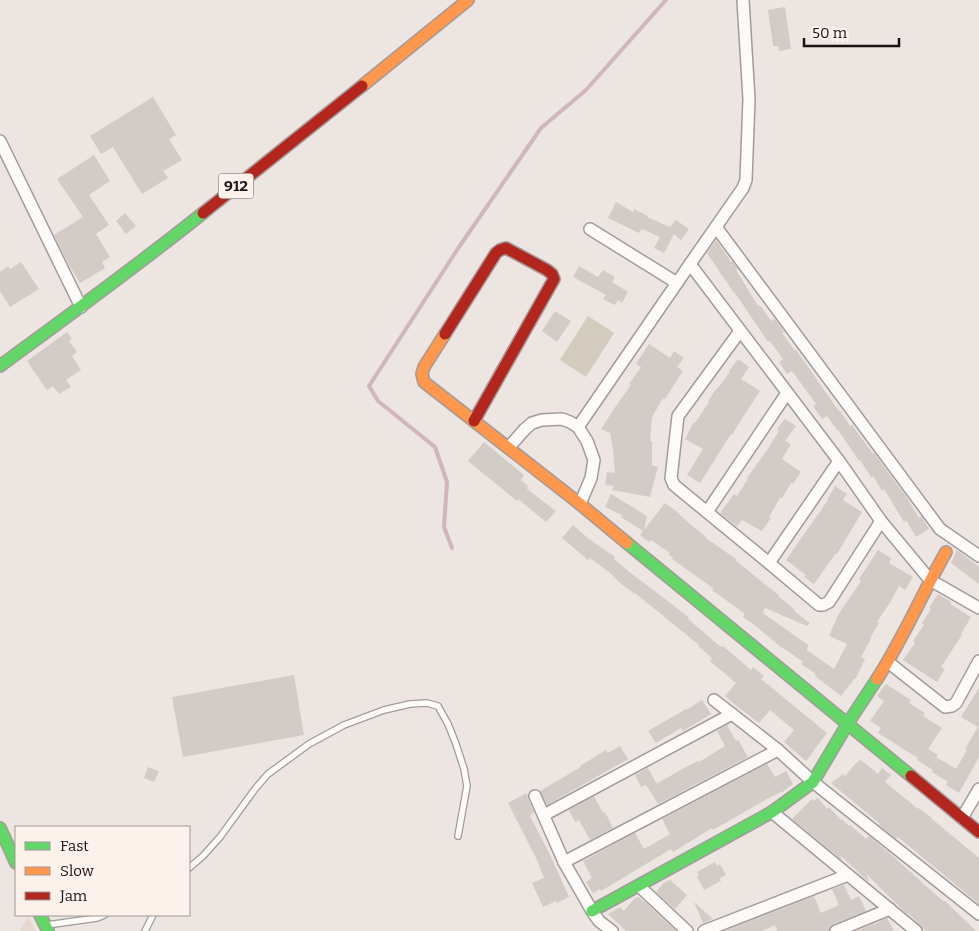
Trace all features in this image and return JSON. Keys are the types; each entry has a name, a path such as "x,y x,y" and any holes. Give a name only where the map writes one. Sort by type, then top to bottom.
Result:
{"main road":[{"name":"912","path":"0,366 167,242 468,0"},
{"path":"474,421 554,279 547,270 506,248 496,253 424,367 422,374 424,382 580,504 979,832"},
{"path":"592,911 772,812 814,782 848,723 888,662 946,552"},
{"path":"0,828 15,861"}],"street":[{"path":"578,427 743,188 746,180 750,99 743,0"},
{"path":"0,141 81,307"},
{"path":"716,227 940,529 979,556"},
{"path":"590,229 677,283"},
{"path":"690,264 839,461 881,521 930,580 979,608"},
{"path":"740,331 680,412 676,421 671,478 677,489 708,512 818,605 829,602 881,521"},
{"path":"708,512 787,393"},
{"path":"509,448 532,423 562,418 578,427 587,441 594,460 591,478 580,504"},
{"path":"769,563 839,461"},
{"path":"888,662 947,707 956,703 979,661"},
{"path":"714,700 979,914"},
{"path":"544,815 732,714"},
{"path":"564,862 778,750"},
{"path":"962,818 979,789"},
{"path":"534,796 564,862 592,911 599,921 612,931"},
{"path":"772,812 916,931"},
{"path":"704,931 848,875"},
{"path":"639,886 687,931"},
{"path":"836,931 890,909"}],"lane":[{"path":"190,867 220,837 268,774 309,744 344,725 384,710 410,704 427,703 438,706 456,744 464,768 467,786 458,836"},
{"path":"45,924 102,916"},
{"path":"145,931 152,916"}],"shaded area":[{"path":"588,316 614,333 586,377 560,360"},
{"path":"28,917 36,931 20,931"}],"building":[{"path":"785,7 791,49 779,51 778,46 773,46 768,10"},
{"path":"153,97 176,135 169,139 182,160 163,171 168,178 142,194 113,147 101,154 90,136"},
{"path":"94,155 110,181 89,195 109,225 96,234 110,257 102,262 105,268 80,283 54,235 83,217 57,179"},
{"path":"616,202 633,212 634,209 670,227 676,220 689,229 681,240 674,234 664,253 654,248 660,237 642,229 639,233 608,218"},
{"path":"125,213 136,226 126,234 116,221"},
{"path":"716,240 738,269 736,270 758,306 760,305 771,321 775,319 784,332 782,333 850,426 852,425 874,453 906,496 919,518 921,516 929,529 916,537 906,520 904,522 884,489 882,491 873,476 871,477 827,416 822,419 813,406 816,404 792,371 787,374 779,362 783,359 770,341 768,342 707,253"},
{"path":"21,262 39,289 10,307 0,291 0,272 8,266 10,269"},
{"path":"579,266 598,277 603,270 615,277 612,282 628,292 622,303 618,300 615,305 603,299 606,295 573,277"},
{"path":"555,311 571,321 557,342 542,331"},
{"path":"67,332 72,339 69,341 77,352 72,356 81,370 66,380 71,387 59,394 53,386 47,390 27,361"},
{"path":"649,344 670,358 674,351 684,358 677,367 683,371 652,417 650,441 652,441 652,465 658,467 650,497 612,490 614,486 605,485 607,472 615,473 610,433 601,429 631,385 629,384 641,367 636,364"},
{"path":"738,359 749,367 741,379 760,391 700,483 687,475 703,449 685,439 694,422"},
{"path":"785,419 796,426 785,441 791,444 782,459 801,472 793,484 791,483 782,498 780,498 769,517 771,518 762,531 742,520 737,526 720,513 734,494 737,496"},
{"path":"484,442 524,475 521,480 528,486 527,489 556,511 546,522 468,461"},
{"path":"835,486 847,494 843,500 862,512 837,554 814,584 804,577 806,575 786,560 828,500"},
{"path":"611,494 647,516 644,530 665,503 676,511 706,538 736,559 810,623 807,626 765,608 763,613 808,645 807,650 834,669 847,644 829,636 838,615 861,581 859,579 878,550 891,558 889,563 913,577 905,590 899,586 877,622 879,623 861,657 865,659 856,678 841,696 815,676 816,674 801,664 803,662 743,617 745,614 712,590 713,588 672,559 669,555 670,553 640,535 643,531 621,517 622,515 605,507"},
{"path":"573,525 689,618 721,647 723,646 751,670 753,667 764,676 761,679 827,733 806,761 784,742 794,730 770,710 759,723 733,703 725,696 736,683 710,661 712,658 699,645 620,583 609,572 590,558 588,560 562,538"},
{"path":"957,550 979,567 979,584 951,563"},
{"path":"938,594 971,617 962,635 941,667 945,669 937,682 903,660 915,643 913,641 924,625 922,623"},
{"path":"294,675 304,735 183,757 172,697"},
{"path":"886,684 911,700 909,703 925,713 923,716 942,728 928,749 938,755 936,757 956,769 978,727 961,717 979,688 979,757 959,793 946,785 948,782 917,760 918,758 878,733 881,728 870,721 884,701 877,696"},
{"path":"702,700 711,714 683,731 681,728 656,743 648,731"},
{"path":"727,725 748,757 658,804 646,785 641,787 635,775 648,768 656,783 658,783 725,746 717,731"},
{"path":"620,746 628,759 547,805 540,791 606,750 608,753"},
{"path":"861,760 878,774 882,768 891,775 885,782 932,818 979,858 979,904 898,837 896,839 831,783 843,774 845,776"},
{"path":"767,764 775,777 786,771 793,784 781,793 713,830 712,828 673,852 671,849 601,891 600,889 593,893 586,882 592,878 583,861 635,833 644,849 670,834 662,819"},
{"path":"148,767 159,771 154,782 144,778"},
{"path":"527,793 534,812 530,816 569,897 543,907 532,883 544,878 508,803"},
{"path":"594,796 613,828 590,840 579,820 575,822 569,810"},
{"path":"818,798 827,809 829,807 841,820 866,839 869,836 887,851 945,901 976,931 926,931 866,874 869,881 840,855 842,860 792,819 812,799 814,801"},
{"path":"715,862 717,866 720,864 726,875 720,878 721,881 704,890 697,872"},
{"path":"670,880 687,895 675,909 656,892 664,883"},
{"path":"844,885 851,900 859,896 866,911 833,924 829,931 777,931 775,925 762,931 725,931 814,896 821,913 839,905 832,889"},
{"path":"638,897 676,931 626,931 608,914 620,907 624,911"},
{"path":"694,902 713,919 703,923"},
{"path":"887,918 894,931 856,931 873,925"}],"waterway":[{"path":"452,548 444,527 447,482 435,447 378,401 369,386 459,247 541,128 586,90 666,0"}],"traffic: fast":[{"path":"0,366 128,272 203,213"},
{"path":"627,543 911,776"},
{"path":"592,911 772,812 813,782 877,679"},
{"path":"0,828 15,861"},
{"path":"40,916 48,931"}],"traffic: slow":[{"path":"362,86 468,0"},
{"path":"445,334 424,367 422,374 424,382 627,543"},
{"path":"877,679 946,552"}],"traffic: jam":[{"path":"203,213 362,86"},
{"path":"445,334 496,253 500,250 506,248 552,274 554,279 474,421"},
{"path":"911,776 979,832"}]}
